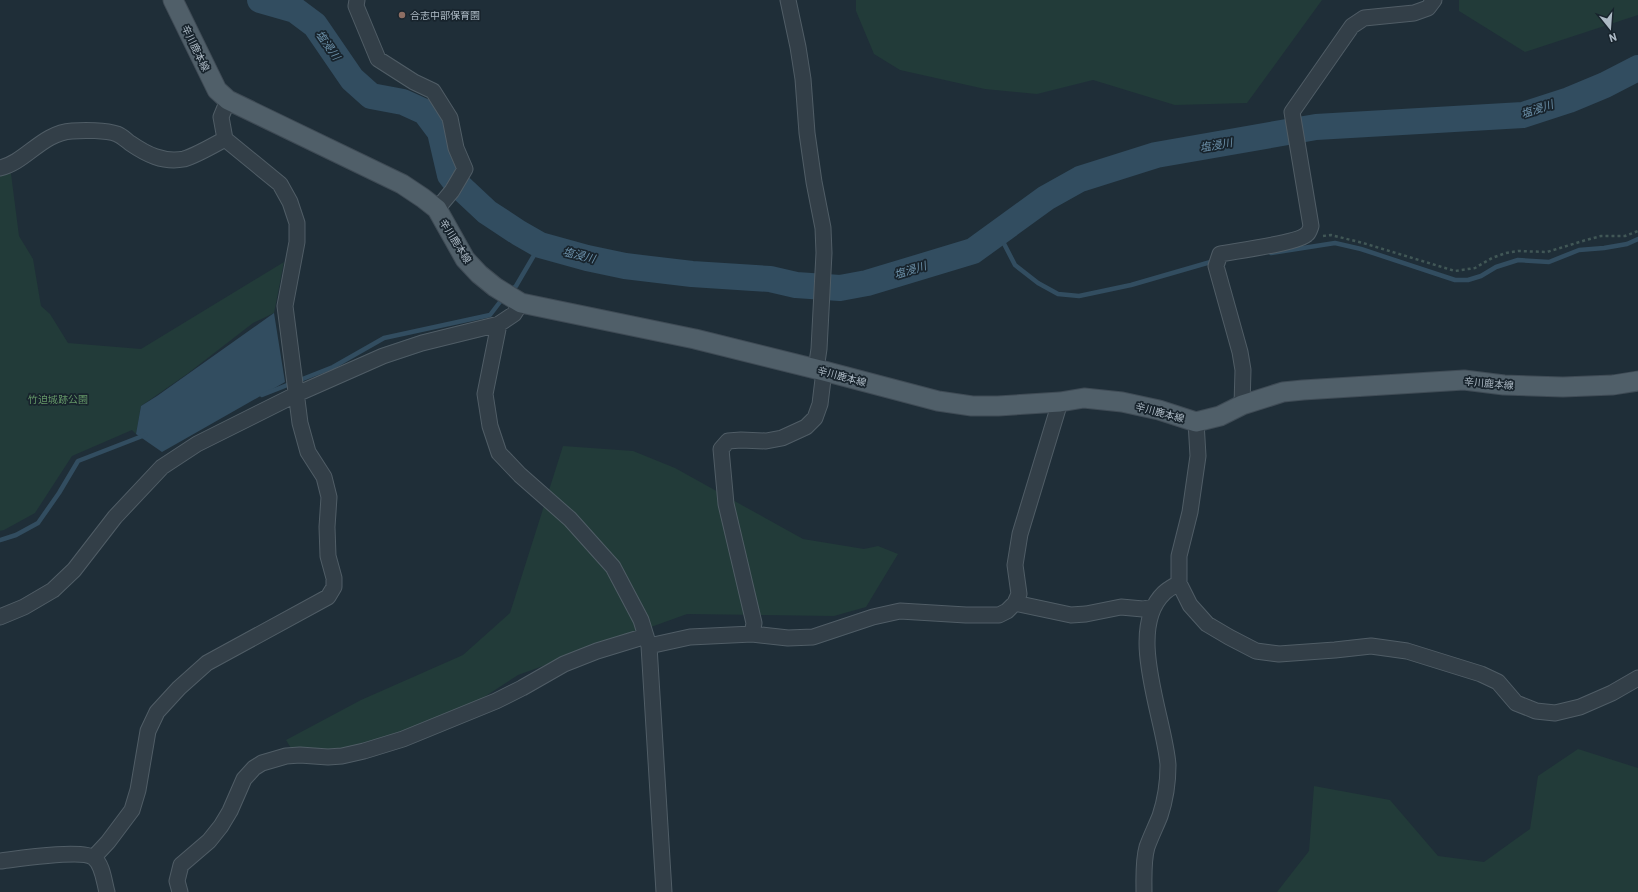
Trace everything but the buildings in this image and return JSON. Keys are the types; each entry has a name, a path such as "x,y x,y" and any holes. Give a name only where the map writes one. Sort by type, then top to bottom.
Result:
{"main road":[{"name":"辛川鹿本線","path":"172,0 217,90 228,100 402,184 423,198 437,209 465,259 479,274 518,301 695,339 938,401 966,405 998,406 1060,402 1084,398 1122,402 1159,410 1196,422 1220,416 1242,405 1283,392 1302,390 1464,380 1504,385 1563,387 1613,385 1638,381"}],"street":[{"path":"357,0 356,6 378,59 414,82 433,91 450,118 456,148 465,169 452,191 437,209"},
{"path":"752,634 754,623 726,504 721,449 728,441 766,441 782,438 806,428 815,418 820,404 824,228 814,182 807,133 803,79 788,0"},
{"path":"1242,405 1243,370 1240,352 1216,266 1220,254 1288,241 1301,238 1308,234 1311,226 1292,121 1292,112 1352,26 1364,18 1414,13 1428,8 1434,0"},
{"path":"94,857 108,842 132,810 138,790 148,731 157,712 179,688 207,663 328,598 334,587 334,578 328,556 326,526 329,497 324,477 308,452 300,423 285,306 297,242 297,222 290,202 280,184 225,139 220,117 228,100"},
{"path":"0,168 10,166 50,137 70,131 90,130 117,134 145,154 164,160 184,159 225,139"},
{"path":"0,617 24,607 53,590 74,570 116,517 162,467 197,444 297,394 383,356 422,343 499,324 514,314 518,301"},
{"path":"499,324 485,394 490,426 499,453 520,475 570,519 614,567 641,620 647,641 664,892"},
{"path":"180,892 177,882 182,865 209,841 221,826 230,811 244,779 254,768 262,763 286,756 300,755 328,758 342,756 403,739 496,701 564,664 597,651 647,641 690,637 752,634 788,638 813,637 873,617 900,611 966,615 998,615 1007,611 1015,602 1019,594 1015,565 1020,534 1060,402"},
{"path":"1196,422 1198,456 1190,512 1179,556 1179,583 1190,606 1207,624 1228,638 1256,651 1278,654 1297,654 1371,646 1407,651 1481,674 1498,682 1516,703 1536,711 1555,713 1580,707 1612,693 1638,678"},
{"path":"1144,892 1144,873 1147,848 1160,814 1166,791 1168,765 1148,656 1147,631 1154,607 1164,592 1179,583"},
{"path":"1015,602 1071,615 1086,614 1121,606 1143,609 1154,607"},
{"path":"0,861 64,854 84,854 94,857 100,866 107,892"}],"path":[{"path":"1308,234 1319,236 1331,235 1363,243 1454,271 1475,268 1492,258 1506,253 1518,251 1547,252 1601,236 1625,236 1638,231"}],"green space":[{"path":"856,0 1322,0 1247,103 1175,105 1093,80 1037,94 985,89 900,70 874,54 856,11"},
{"path":"1459,0 1638,0 1638,15 1525,52 1459,11"},
{"name":"竹迫城跡公園","path":"10,166 19,236 33,259 41,306 50,314 68,343 141,349 284,262 274,313 253,323 187,374 141,406 136,434 132,430 72,456 35,513 0,531 0,170"},
{"path":"563,446 633,451 675,468 803,539 864,549 878,546 898,554 866,607 834,616 687,614 518,675 461,712 399,737 297,758 286,740 361,700 463,655 510,613"},
{"path":"1578,749 1638,768 1638,892 1277,892 1309,851 1314,786 1390,800 1438,856 1484,862 1530,829 1538,776"}],"water":[{"path":"274,313 285,382 162,452 136,434 141,406"}],"waterway":[{"name":"塩浸川","path":"260,0 295,10 315,25 352,79 371,96 403,102 425,112 440,132 450,175 456,183 487,212 540,245 587,258 625,266 692,274 770,279 796,285 840,288 867,283 973,251 1046,198 1080,179 1156,155 1316,127 1523,115 1569,100 1605,85 1638,68"},
{"path":"999,234 1015,265 1038,283 1058,294 1079,296 1131,285 1214,261"},
{"path":"1271,253 1335,243 1361,249 1455,280 1468,280 1481,276 1496,267 1518,260 1549,262 1579,250 1627,244 1638,239"},
{"path":"510,291 516,286 540,245"},
{"path":"262,395 333,367 384,338 490,315 503,298"},
{"path":"0,540 16,535 38,523 59,493 78,461 145,435"}],"place":[{"name":"合志中部保育園","path":"402,15"}]}
